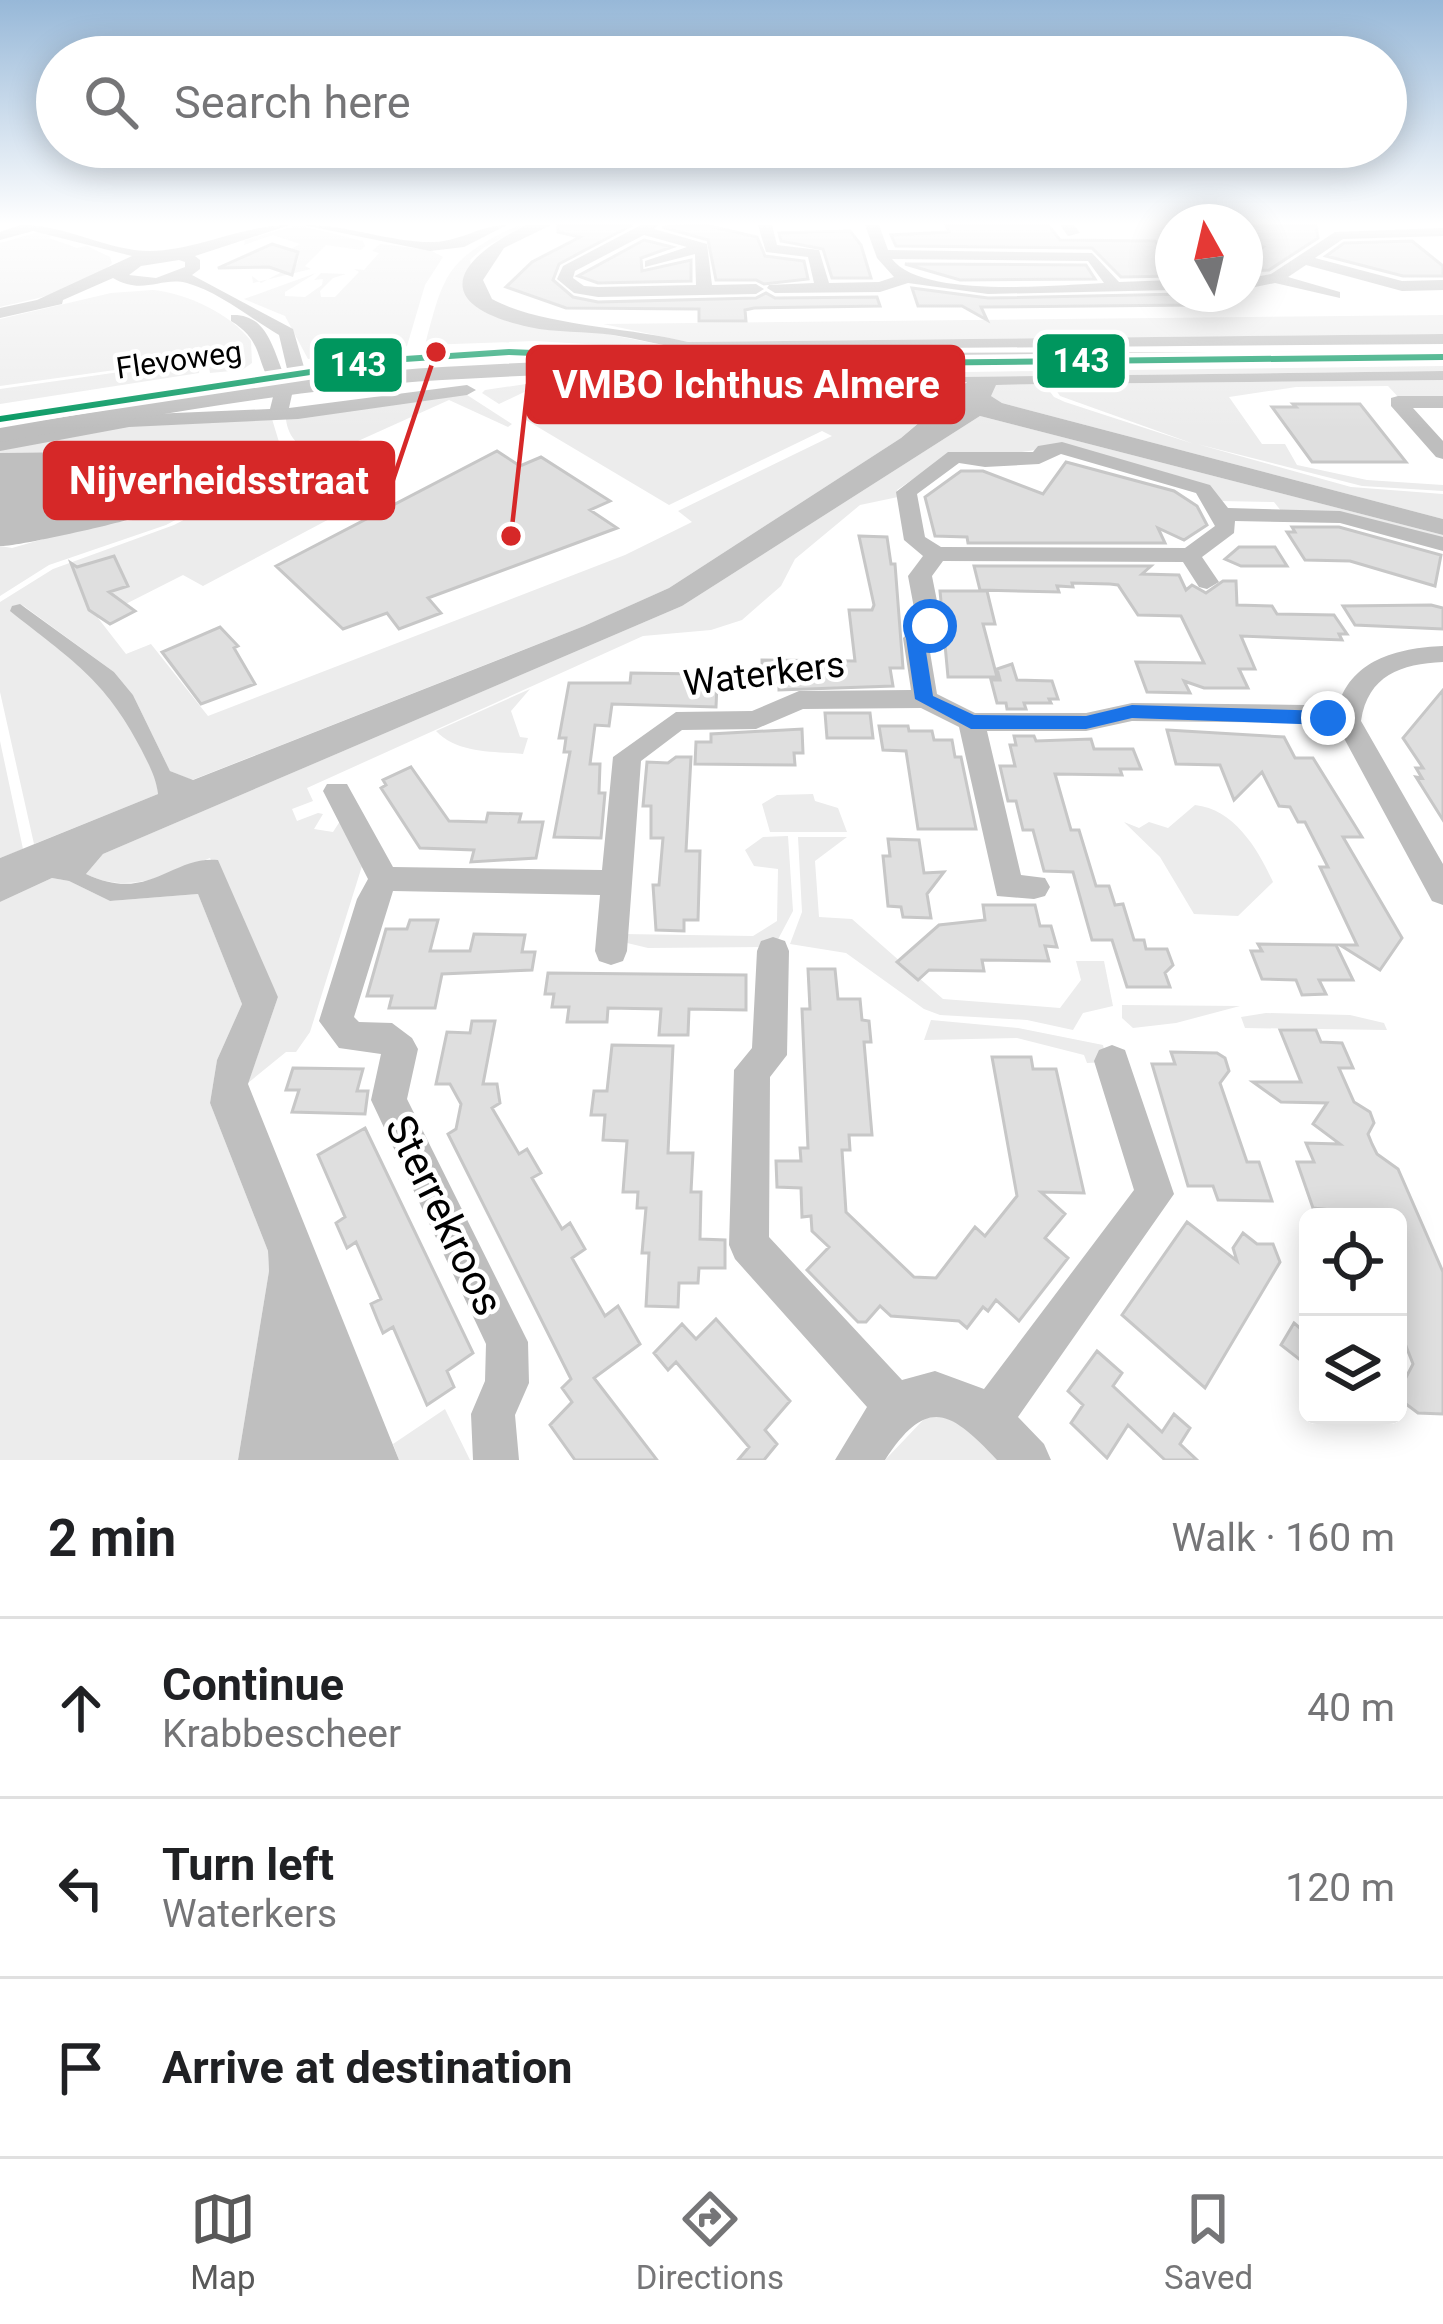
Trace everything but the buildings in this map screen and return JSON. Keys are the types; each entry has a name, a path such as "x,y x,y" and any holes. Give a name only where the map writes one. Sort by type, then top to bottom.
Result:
{"main road":[{"name":"Flevoweg","path":"0,419 285,380 506,358 800,364 1443,356"},
{"name":"Flevoweg","path":"0,435 285,380"}],"street":[{"path":"42,304 66,293"},
{"path":"0,314 97,293"},
{"path":"204,293 260,332 285,380"},
{"path":"1325,293 1334,296"},
{"name":"Flevoweg","path":"278,414 285,380"},
{"name":"Flevoweg","path":"0,445 142,420 278,414 466,390"},
{"path":"1443,402 1398,402 1443,453"},
{"path":"1062,448 1203,489 1222,514 1226,528 1190,555 936,554 915,540 906,492 962,454 985,461 1021,459 1062,448"},
{"path":"1222,514 1340,517 1443,544"},
{"path":"925,699 915,638 930,626 920,576 936,554"},
{"path":"1190,555 1208,582"},
{"path":"1443,654 1398,657 1379,665 1352,699 1348,721 1443,892"},
{"name":"Waterkers","path":"611,951 627,757 676,721 756,721 799,700 925,699 971,722 1086,722 1132,712 1305,714 1348,721"},
{"path":"971,722 1008,887 1034,887"},
{"path":"337,790 384,879 616,883"},
{"name":"Sterrekroos","path":"384,879 373,899 336,1021 351,1037 392,1039 400,1049 389,1100 507,1342 507,1382 493,1414 496,1460"},
{"path":"773,951 770,1055 752,1070 749,1245 897,1407"},
{"path":"989,1420 1155,1194 1112,1061"},
{"path":"858,1460 897,1407 916,1396 940,1394 960,1398 1028,1460"}],"shaded area":[{"path":"0,293 56,293 44,297 0,307"},
{"path":"110,293 170,293 232,322 251,341 252,363 242,370 210,373 208,362 194,359 0,386 0,319"},
{"path":"260,293 335,297 339,293 423,293 407,346 308,359 285,316 244,299"},
{"path":"441,293 475,293 477,308 687,350 535,341 425,345"},
{"path":"489,293 512,308 560,321 688,342 1443,334 1443,344 687,350 613,335 529,327 497,318 476,307 465,294"},
{"path":"1443,315 1443,334 688,342 603,324"},
{"path":"200,364 199,373 0,404 0,389"},
{"path":"1443,366 1443,371 1048,376 1045,371"},
{"path":"1038,371 1040,376 565,382 967,381 901,438 669,588 192,780 170,771 133,695 114,672 21,604 84,666 125,716 153,768 158,794 34,844 0,692 0,602 53,569 174,525 297,461 358,493 374,485 384,490 203,586 183,575 98,618 126,654 151,644 208,716 625,555 692,522 678,511 832,436 822,431 669,505 521,417 562,394 539,385 499,404 482,393 485,390 567,378"},
{"path":"1443,371 1443,380 1052,384 1048,376"},
{"path":"1040,376 1044,384 996,385 991,396 1002,403 1443,519 1443,535 980,416 682,606 103,854 86,874 127,884 202,860 218,860 278,997 248,1084 399,1460 238,1460 269,1271 268,1251 210,1103 217,1060 242,1004 198,894 110,901 52,878 0,902 0,858 158,794 147,760 114,705 68,657 10,611 12,606 20,604 114,672 133,695 170,771 193,780 669,588 901,438 967,382 565,382"},
{"path":"1443,380 1443,399 1399,398 1388,386 1296,387 1229,397 1262,444 1285,444 1297,465 1367,480 1443,485 1443,491 1362,486 1197,444 1351,487 1443,494 1443,519 1002,403 991,396 990,389 1044,384 1065,402 1194,444 1060,396 1052,384"},
{"path":"464,393 512,424 508,427 449,400 318,459 301,447 287,426 286,419"},
{"path":"980,416 1443,535 1443,539 1282,512 1274,502 1219,501 1065,446 985,457 952,452 897,490 898,497 860,505 795,559 781,586 742,620 711,630 643,636 307,788 313,801 292,809 297,821 323,814 314,829 333,832 342,818 362,866 310,1032 296,1052 286,1052 248,1083 278,997 210,858 133,883 86,874 103,854 682,606"},
{"path":"272,419 279,442 295,457 166,525 49,565 0,596 0,546 12,548 89,526 133,520 147,512 163,472 145,461 109,467 94,457 71,452 0,453 0,448 135,422"},
{"path":"0,453 94,456 109,467 168,460 172,466 142,515 0,546"},
{"path":"530,689 511,711 520,737 528,738 523,754 465,748 436,731"},
{"path":"0,741 23,849 0,858"},
{"path":"813,794 815,801 838,808 847,832 770,832 762,804 777,795"},
{"path":"1195,805 1233,822 1252,844 1273,882 1238,916 1194,914 1160,857 1124,822 1139,828 1149,822 1168,828"},
{"path":"788,836 793,911 774,947 648,948 623,942 623,934 753,936 777,921 778,869 754,866 745,850 763,837"},
{"path":"798,837 847,837 815,861 819,917 852,919 943,999 1060,1008 1081,980 1076,961 1104,961 1113,1006 1083,1013 1073,1030 1027,1020 940,1015 924,1009 846,953 790,944 802,912"},
{"path":"52,878 110,901 198,894 242,1004 217,1060 210,1103 268,1251 269,1271 238,1460 0,1460 0,902"},
{"path":"1122,1005 1240,1006 1176,1023 1133,1028 1122,1018"},
{"path":"1350,1015 1384,1023 1387,1030 1245,1028 1241,1017"},
{"path":"931,1020 1018,1028 1103,1045 1107,1062 1087,1063 1084,1055 1017,1038 924,1040"},
{"path":"445,1409 470,1460 399,1460 393,1444"},
{"path":"955,1415 1006,1460 885,1460 926,1417"}],"transit line":[{"name":"143","path":"0,419 390,360 509,352 800,364 1443,357"}],"place":[{"name":"Nijverheidsstraat","path":"436,352"},
{"name":"VMBO Ichthus Almere","path":"511,536"}],"route":[{"path":"930,626 915,638 925,699 971,722 1086,722 1132,712 1328,718"}]}
